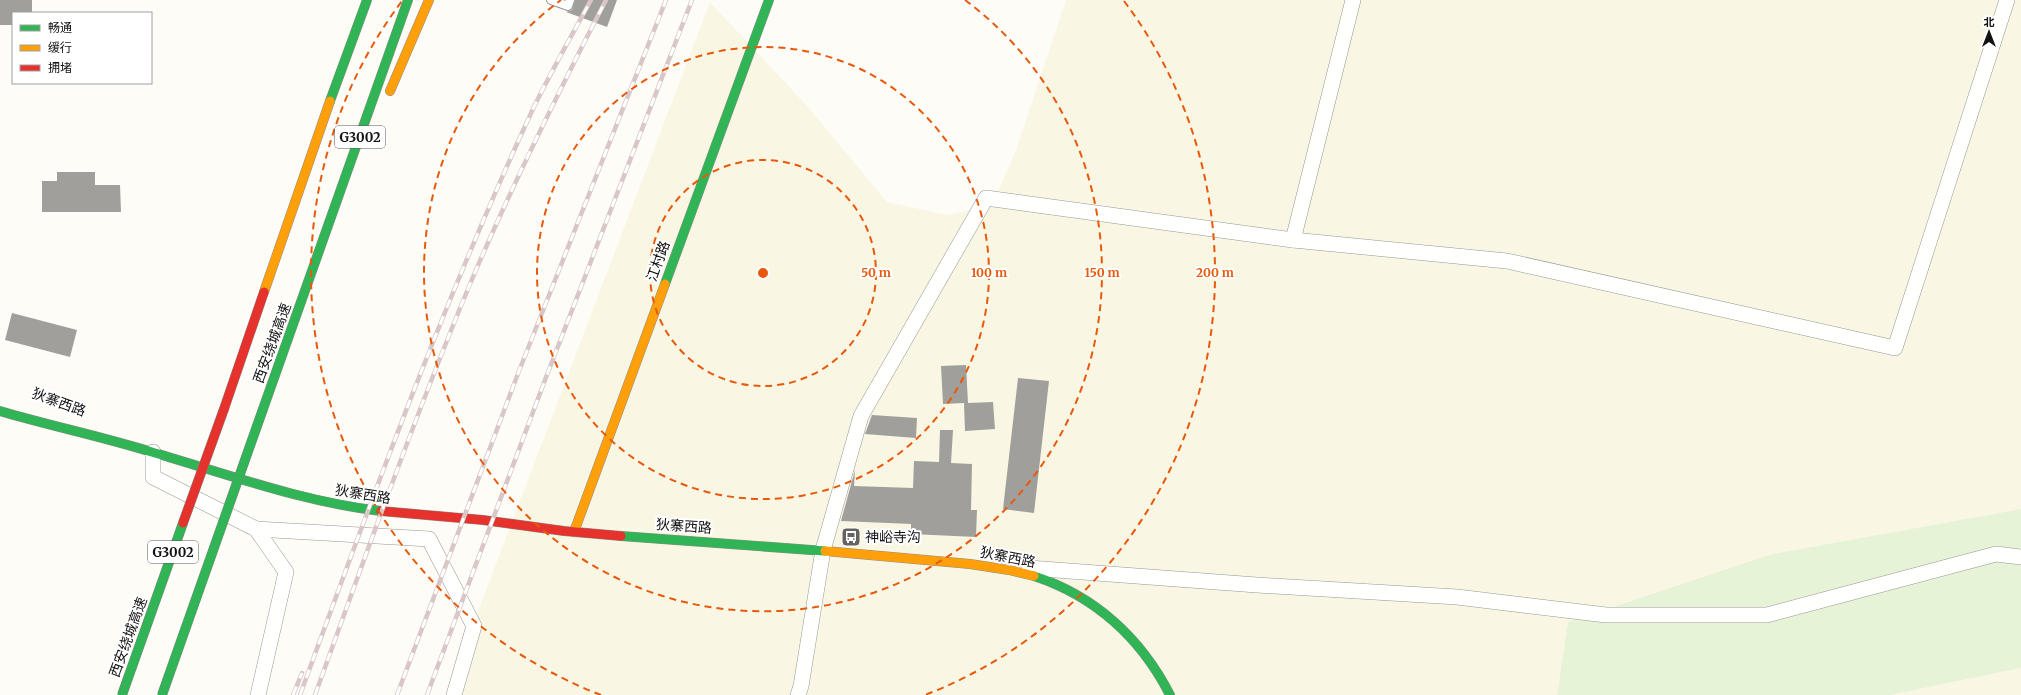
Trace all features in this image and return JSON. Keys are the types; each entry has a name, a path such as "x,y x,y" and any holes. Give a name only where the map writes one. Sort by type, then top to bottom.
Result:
{"main road":[{"path":"352,40 363,0"},
{"name":"西安绕城高速","path":"122,695 224,410 367,0"},
{"name":"西安绕城高速","path":"162,695 408,0"},
{"path":"386,102 428,0"},
{"name":"江村路","path":"574,532 769,0"},
{"path":"312,274 364,152"},
{"name":"狄寨西路","path":"0,411 153,452 280,492 332,504 385,512 488,521 574,532 823,550 962,563 1030,575 1074,592 1100,610 1126,632 1154,666 1170,695"},
{"name":"狄寨西路","path":"56,416 153,452"}],"street":[{"path":"1293,240 1354,0"},
{"path":"798,695 801,686 823,550 861,416 986,198 1293,240 1507,261 1894,348 2007,0"},
{"path":"153,452 153,477 256,529 429,539 474,626 454,695"},
{"path":"256,529 286,572 258,695"},
{"path":"962,563 1257,585 1457,597 1606,615 1767,615 1996,554 2021,557"}],"lane":[{"path":"551,0 568,6 570,0"}],"shaded area":[{"path":"1066,0 2021,0 2021,509 1772,554 1568,622 1557,695 446,695 710,2 808,107 887,202 947,215 992,205 1016,150"},
{"path":"2021,668 2021,695 1890,695"}],"green space":[{"path":"2021,509 2021,668 1890,695 1557,695 1568,622 1772,554"}],"building":[{"path":"0,0 32,0 32,12 12,12 12,25 0,25"},
{"path":"575,0 617,0 607,27 566,12 572,10"},
{"path":"57,172 95,172 95,185 120,185 121,212 42,212 42,181 57,181"},
{"path":"12,313 77,330 70,357 5,340"},
{"path":"966,365 968,403 993,402 995,429 965,431 964,403 943,404 941,366"},
{"path":"1018,378 1049,381 1034,513 1003,509"},
{"path":"872,415 917,418 916,438 865,434"},
{"path":"940,430 953,430 951,463 972,464 971,510 977,510 976,537 911,534 911,524 841,521 855,470 854,486 913,488 914,461 939,462"}],"railway":[{"path":"300,695 410,400 469,255 532,111 591,0"},
{"path":"315,695 371,540 470,284 535,140 606,0"},
{"path":"397,695 519,371 666,0"},
{"path":"427,695 545,380 692,0"},
{"path":"293,695 302,673"}],"traffic: fast":[{"path":"330,101 367,0"},
{"path":"263,409 408,0"},
{"path":"665,284 769,0"},
{"path":"162,695 263,409"},
{"path":"0,411 136,447 267,487 323,501 381,511"},
{"path":"122,695 183,523"},
{"path":"621,536 825,551"},
{"path":"1034,576 1077,595 1096,607 1114,622 1145,655 1170,695"}],"traffic: slow":[{"path":"390,91 429,0"},
{"path":"264,292 330,101"},
{"path":"574,532 665,284"},
{"path":"825,551 970,564 1009,570 1034,576"}],"traffic: jam":[{"path":"224,409 264,292"},
{"path":"183,523 224,409"},
{"path":"381,511 483,520 564,531 621,536"}],"place":[{"name":"神峪寺沟","path":"851,537"}]}
